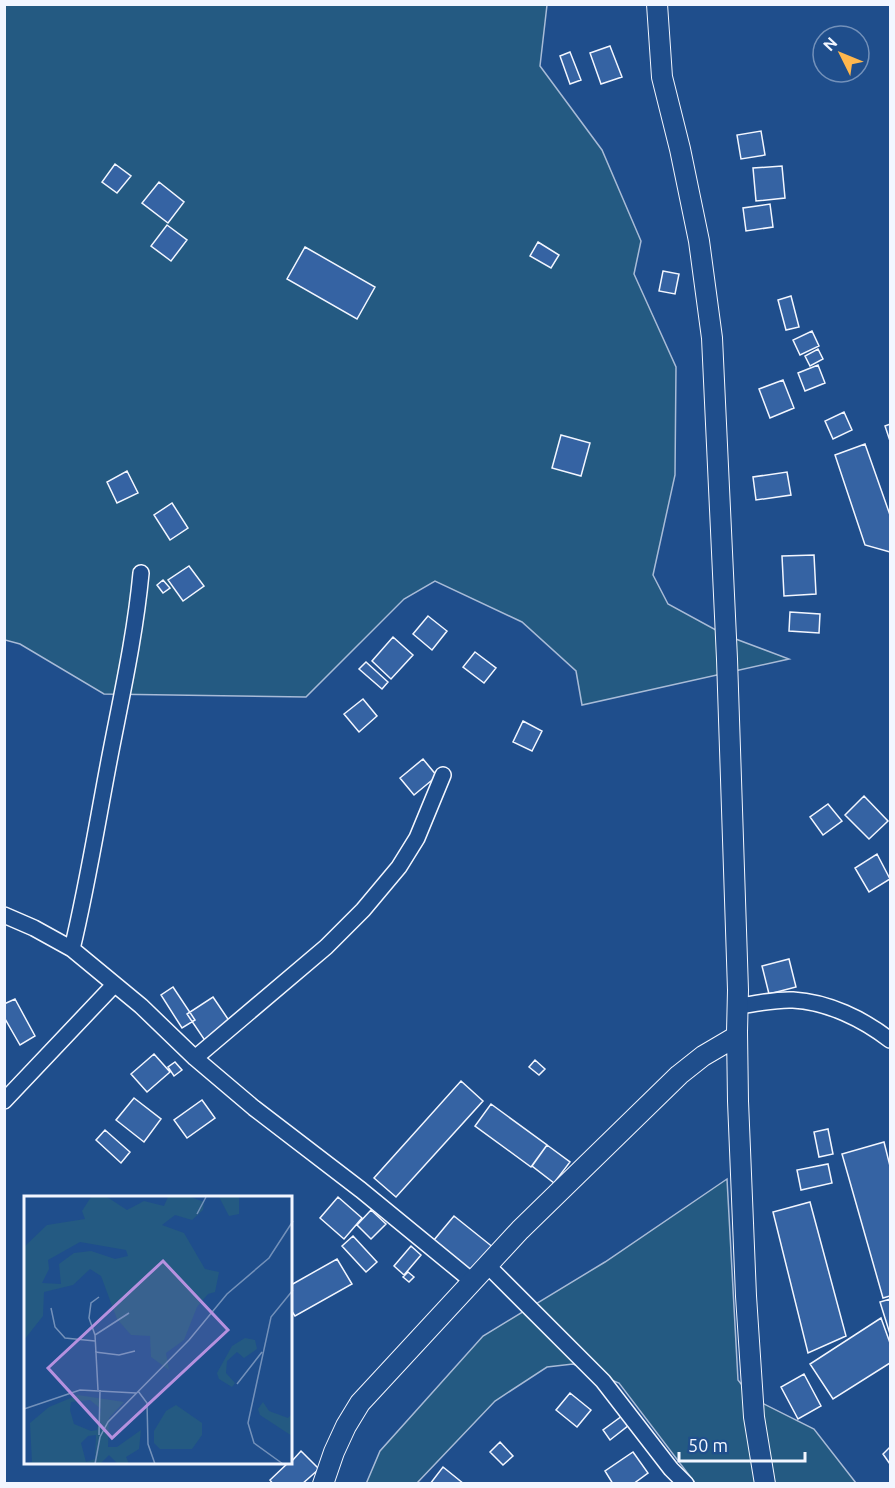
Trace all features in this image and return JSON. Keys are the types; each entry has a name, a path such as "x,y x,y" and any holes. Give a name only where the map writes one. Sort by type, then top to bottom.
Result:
{"street":[{"path":"657,4 662,77 699,241 712,338 728,670 746,1296 754,1417 765,1484"},
{"path":"72,949 87,887 136,623 141,573"},
{"path":"195,1058 326,947 363,910 399,867 417,838 443,775"},
{"path":"4,915 72,949 141,1006 195,1058 254,1108 362,1190 472,1281"},
{"path":"4,1101 114,985"},
{"path":"738,1006 792,1000 812,1002 848,1015 875,1028 891,1040"},
{"path":"323,1484 334,1452 360,1403 472,1281 520,1230 680,1075 703,1056 737,1036"},
{"path":"487,1265 603,1381 671,1469 686,1484"}],"shaded area":[{"path":"5,5 547,5 540,66 602,150 641,241 634,274 676,367 675,475 653,575 668,604 725,635 789,659 582,705 576,671 522,622 435,581 404,599 306,697 104,694 20,644 5,640"},
{"path":"727,1179 738,1380 752,1398 814,1429 856,1483 695,1483 619,1383 573,1364 547,1367 495,1401 417,1483 366,1484 380,1451 483,1336 605,1262"}],"building":[{"path":"610,46 622,77 601,84 590,53"},
{"path":"570,52 581,80 570,84 560,56"},
{"path":"761,131 765,155 741,159 737,135"},
{"path":"115,164 131,176 117,193 102,182"},
{"path":"782,166 785,198 756,201 753,168"},
{"path":"159,182 184,202 168,223 142,203"},
{"path":"770,204 773,227 746,231 743,208"},
{"path":"167,225 187,240 171,261 151,246"},
{"path":"538,242 559,255 551,268 530,256"},
{"path":"305,247 375,287 357,319 287,279"},
{"path":"663,271 679,274 675,294 659,291"},
{"path":"791,296 799,327 786,330 778,300"},
{"path":"812,331 819,346 800,355 793,340"},
{"path":"818,349 823,359 810,366 805,356"},
{"path":"818,365 825,383 805,391 798,373"},
{"path":"783,380 794,408 770,418 759,389"},
{"path":"844,412 852,430 833,439 825,421"},
{"path":"890,424 890,441 885,426"},
{"path":"561,435 590,443 581,476 552,468"},
{"path":"865,444 890,515 890,552 865,545 835,455"},
{"path":"127,471 138,493 117,503 107,482"},
{"path":"787,472 791,495 756,500 753,477"},
{"path":"172,503 188,528 170,540 154,515"},
{"path":"814,555 816,594 784,596 782,556"},
{"path":"189,566 204,586 183,601 168,580"},
{"path":"163,580 170,588 163,593 157,585"},
{"path":"790,612 820,614 819,633 789,631"},
{"path":"428,616 447,631 432,650 413,634"},
{"path":"393,637 413,655 391,679 372,661"},
{"path":"475,652 496,668 484,683 463,667"},
{"path":"366,662 388,682 382,689 359,669"},
{"path":"363,699 377,716 359,732 344,714"},
{"path":"523,721 542,731 532,751 513,742"},
{"path":"423,759 437,776 414,795 400,778"},
{"path":"864,796 888,821 869,839 845,815"},
{"path":"828,804 842,821 823,835 810,817"},
{"path":"877,854 890,879 869,892 855,868"},
{"path":"789,959 796,987 769,994 762,966"},
{"path":"173,987 195,1020 182,1028 161,995"},
{"path":"213,997 232,1025 206,1042 187,1014"},
{"path":"15,999 35,1036 20,1045 4,1017 4,1004"},
{"path":"154,1054 170,1072 147,1092 131,1074"},
{"path":"535,1060 545,1069 539,1075 529,1067"},
{"path":"175,1062 182,1070 174,1076 168,1067"},
{"path":"461,1081 483,1101 396,1197 374,1178"},
{"path":"134,1098 161,1119 144,1142 116,1120"},
{"path":"202,1100 215,1118 187,1138 174,1120"},
{"path":"491,1104 547,1145 531,1167 475,1126"},
{"path":"828,1129 833,1154 819,1157 814,1132"},
{"path":"105,1130 130,1152 121,1163 96,1140"},
{"path":"884,1142 890,1166 890,1296 883,1298 842,1154"},
{"path":"547,1145 570,1162 554,1183 532,1166"},
{"path":"828,1164 832,1183 801,1190 797,1170"},
{"path":"338,1197 362,1218 344,1239 320,1218"},
{"path":"810,1202 846,1336 808,1353 773,1212"},
{"path":"371,1210 386,1224 371,1239 357,1225"},
{"path":"454,1216 494,1248 474,1273 434,1240"},
{"path":"353,1236 377,1262 366,1272 342,1246"},
{"path":"411,1246 421,1255 404,1275 394,1266"},
{"path":"337,1259 352,1284 295,1316 292,1312 292,1284"},
{"path":"408,1272 414,1277 409,1282 403,1277"},
{"path":"890,1299 890,1334 880,1302"},
{"path":"881,1318 890,1343 890,1363 833,1399 810,1364"},
{"path":"804,1374 821,1406 798,1419 781,1387"},
{"path":"570,1393 591,1410 577,1427 556,1410"},
{"path":"622,1416 629,1425 610,1440 603,1430"},
{"path":"500,1442 513,1456 503,1465 490,1452"},
{"path":"890,1447 890,1464 883,1454"},
{"path":"301,1451 319,1469 302,1484 273,1484 270,1480 287,1464 292,1464"},
{"path":"633,1452 648,1473 633,1484 613,1484 605,1471"},
{"path":"443,1467 464,1484 430,1484"}]}
